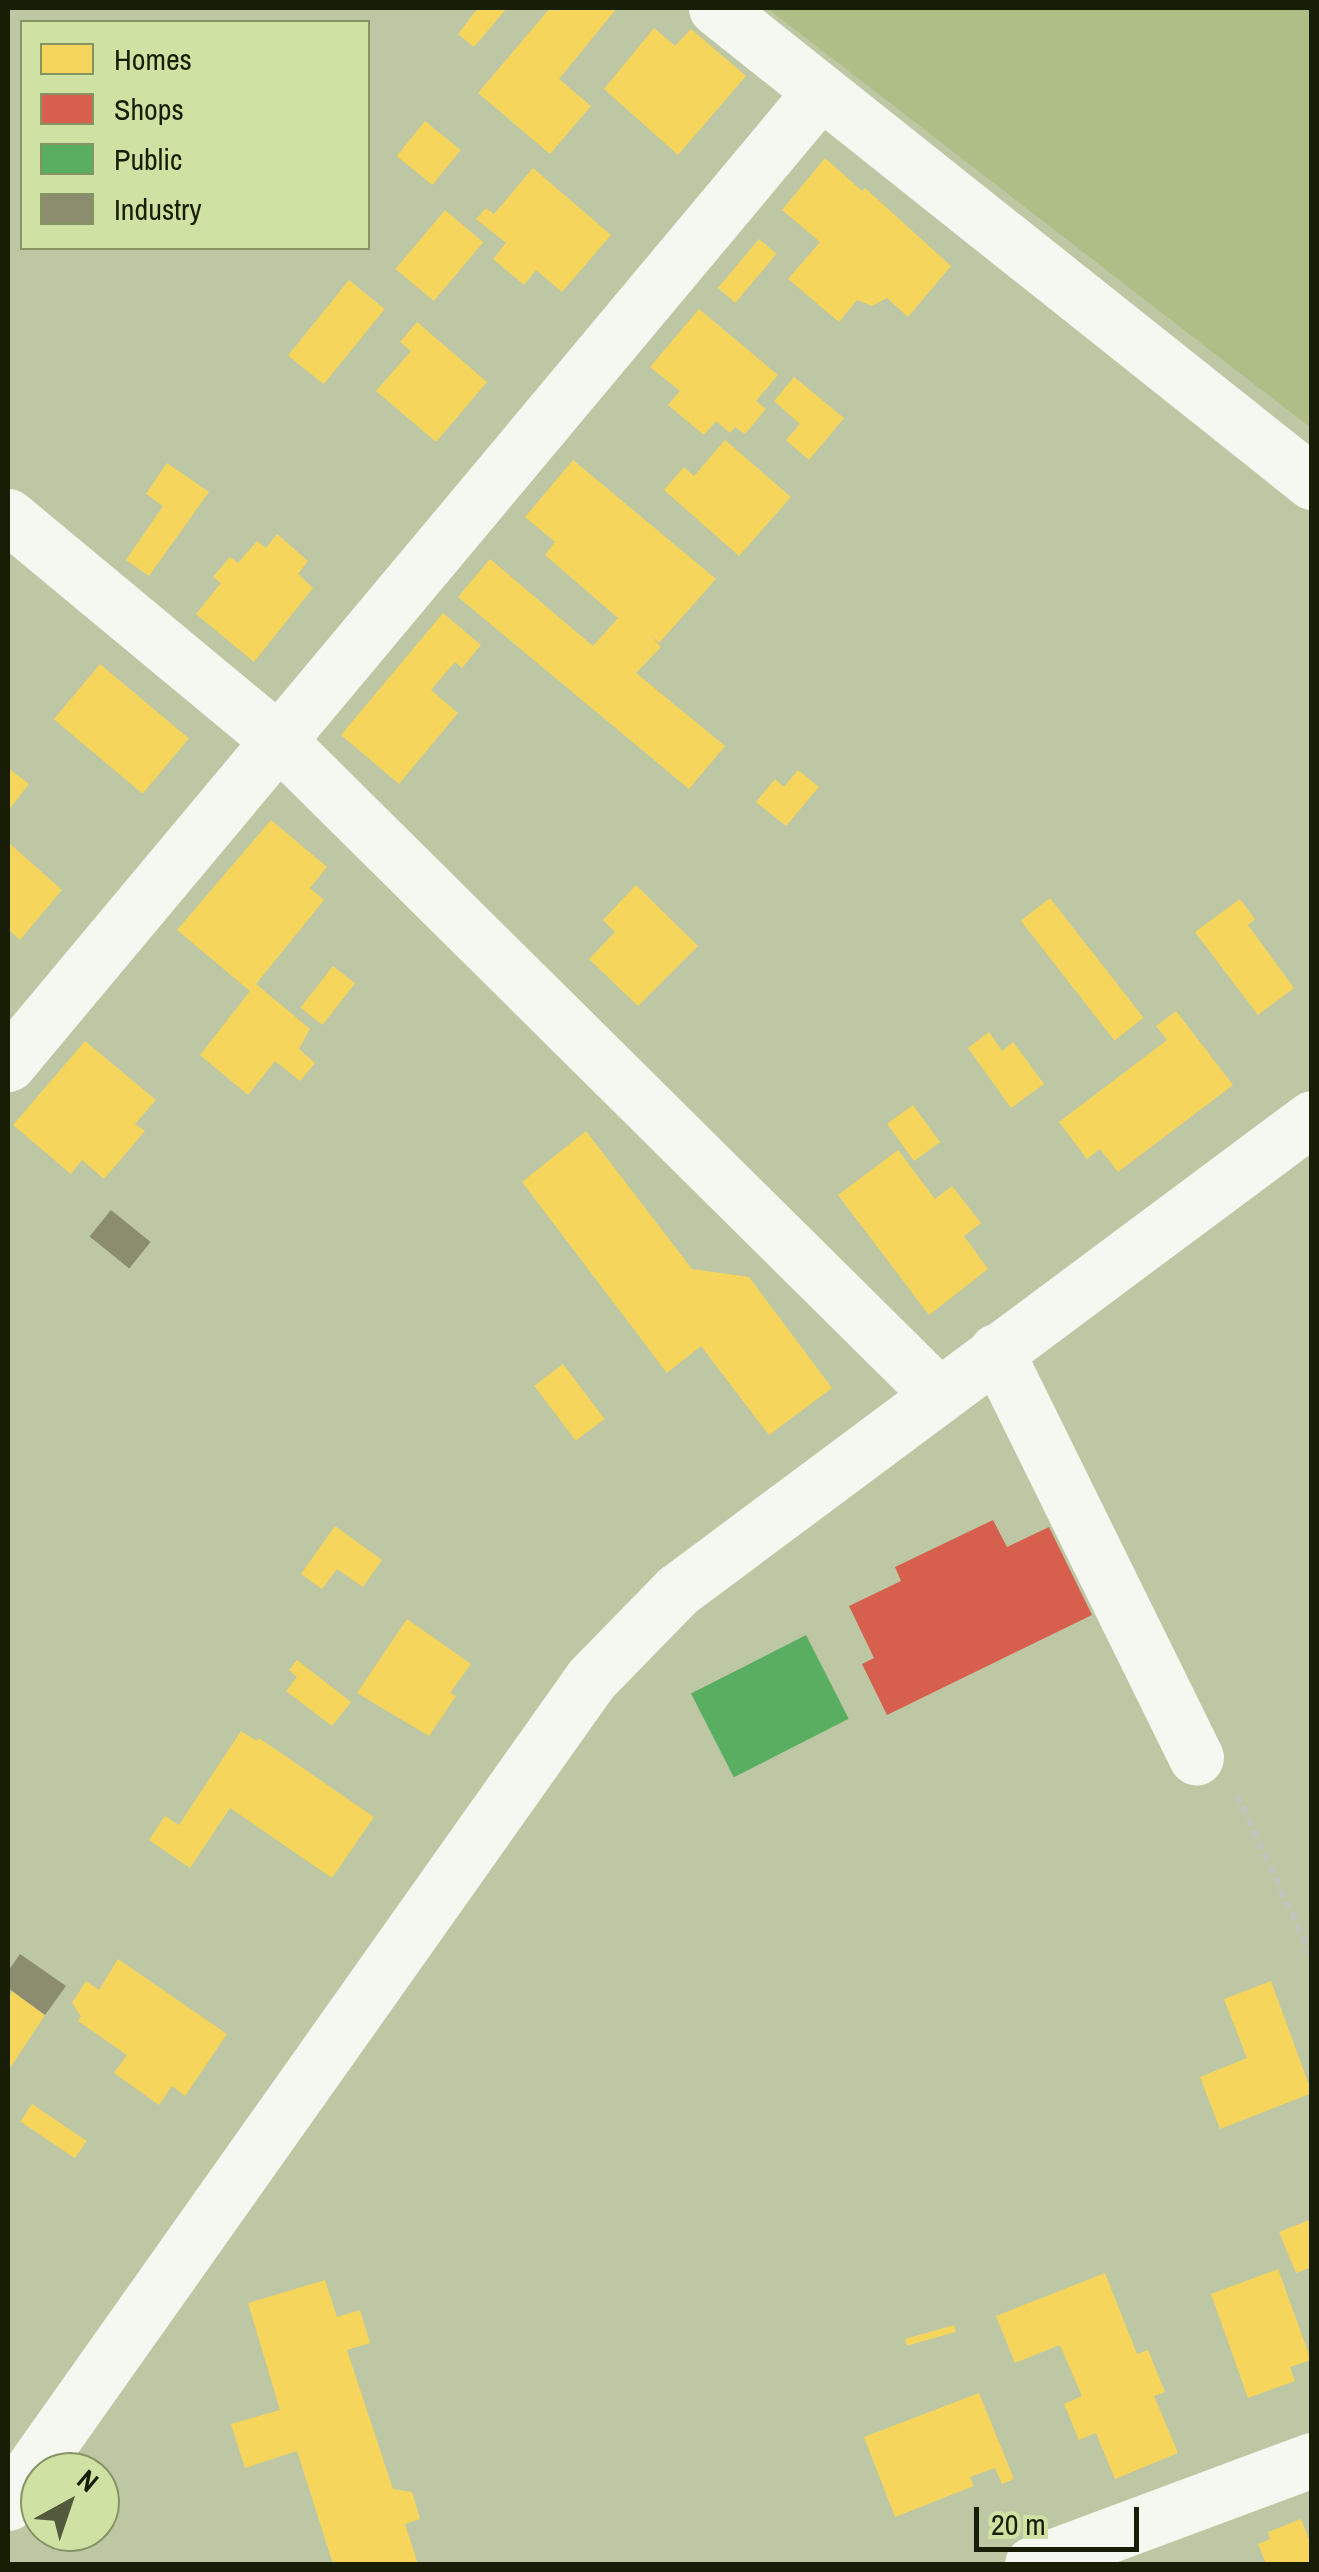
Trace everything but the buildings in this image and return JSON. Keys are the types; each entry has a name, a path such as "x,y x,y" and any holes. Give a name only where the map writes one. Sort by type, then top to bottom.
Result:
{"street":[{"path":"716,8 1312,482"},
{"path":"8,1064 820,92"},
{"path":"8,516 277,739 938,1395"},
{"path":"8,2503 591,1679 678,1590 1312,1118"},
{"path":"996,1351 1189,1739"},
{"path":"1032,2564 1312,2460"}],"path":[{"path":"1189,1739 1214,1746 1312,1958"}],"green space":[{"path":"767,8 1311,8 1311,428"}]}
